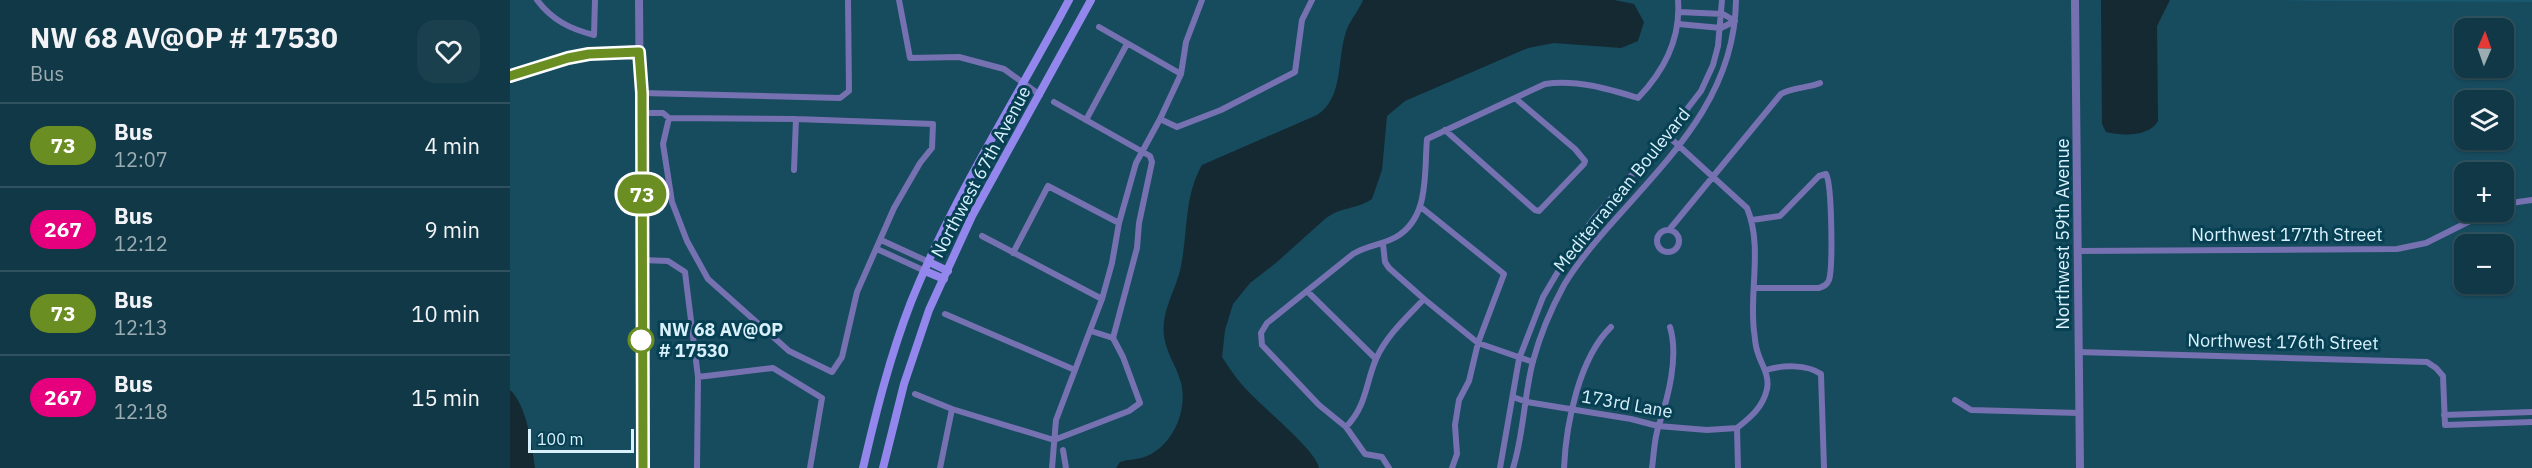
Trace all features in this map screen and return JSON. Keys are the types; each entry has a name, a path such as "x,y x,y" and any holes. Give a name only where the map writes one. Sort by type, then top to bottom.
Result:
{"main road":[{"name":"Northwest 67th Avenue","path":"863,468 886,377 911,303 925,271 956,207 1069,0"},
{"name":"Northwest 67th Avenue","path":"883,468 904,384 929,310 972,216 1091,0"},
{"path":"929,262 946,275"},
{"path":"925,271 946,275"}],"street":[{"path":"537,0 548,14 573,30 594,35 595,0"},
{"path":"639,0 642,93 643,468"},
{"path":"642,93 840,98 849,91 848,0"},
{"path":"899,0 909,58 959,57 1004,69 1040,95"},
{"path":"1052,468 1056,420 1102,299 1112,263 1119,223 1142,152 1181,74 1186,42 1202,0"},
{"path":"1160,119 1178,127 1221,110 1295,72 1302,20 1312,0"},
{"path":"1389,468 1382,457 1365,454 1346,427 1319,405 1262,345 1261,333 1268,323 1353,254 1365,246 1383,244 1399,236 1422,208 1427,139 1545,84 1556,82 1608,88 1638,98 1655,80 1667,60 1678,24 1678,0"},
{"name":"Mediterranean Boulevard","path":"1500,468 1519,359 1543,297 1569,253 1594,218 1667,135 1701,91 1713,65 1721,28 1722,0"},
{"name":"Mediterranean Boulevard","path":"1513,468 1533,362 1546,322 1564,285 1586,253 1679,146 1702,116 1729,57 1736,0"},
{"name":"Northwest 59th Avenue","path":"2075,0 2080,468"},
{"path":"1679,12 1722,14 1735,21"},
{"path":"1678,24 1721,28 1735,21"},
{"path":"1099,27 1181,74"},
{"path":"1086,120 1127,44"},
{"path":"510,75 589,54 639,52"},
{"path":"1669,230 1781,94 1786,90 1803,89 1820,83"},
{"path":"1445,130 1539,211 1584,164 1584,157 1515,98"},
{"path":"915,394 952,409 1054,440 1129,411 1140,403 1113,338 1133,263 1139,223 1152,172 1152,162 1150,156 1054,102"},
{"path":"642,113 663,114 669,118 796,119 933,124 932,148 920,163 894,208 857,292 842,357 832,372 789,351 708,279 687,242 672,202 663,144 669,118"},
{"path":"794,170 796,119"},
{"path":"1667,135 1747,208 1752,220 1754,332 1757,350 1766,370 1767,387 1763,402 1753,415 1737,428 1738,468"},
{"path":"1752,220 1780,216 1819,176 1826,174 1829,179 1831,251 1830,279 1826,285 1819,288 1755,288"},
{"path":"1013,253 1048,186 1119,223"},
{"path":"2514,203 2532,200"},
{"path":"1422,208 1504,274 1478,343 1469,381 1459,400 1455,425 1456,454 1452,468"},
{"name":"Northwest 177th Street","path":"2078,251 2397,249 2426,243 2468,222"},
{"path":"982,236 1102,299"},
{"path":"881,240 929,262"},
{"path":"1383,244 1385,262 1389,268 1478,343 1533,362"},
{"path":"877,249 925,271"},
{"path":"899,259 903,250"},
{"path":"642,260 669,261 685,272 698,377 697,468"},
{"path":"1307,291 1376,359"},
{"path":"1346,427 1358,414 1376,359 1387,338 1424,299"},
{"path":"945,314 1075,370"},
{"path":"1564,468 1572,410 1586,367 1602,336 1611,327"},
{"path":"1652,468 1658,426 1663,416 1673,357 1674,341 1670,327"},
{"path":"1091,331 1113,338"},
{"name":"Northwest 176th Street","path":"2078,352 2427,362 2443,376 2445,425 2532,422"},
{"path":"1766,370 1774,367 1813,368 1821,374 1824,468"},
{"path":"698,377 773,368 822,398 810,468"},
{"name":"173rd Lane","path":"1513,397 1527,402 1632,419 1658,426 1707,430 1737,428"},
{"path":"1955,400 1971,410 2080,412"},
{"path":"940,468 952,409"},
{"path":"2444,415 2532,412"},
{"path":"1063,450 1066,468"}],"shaded area":[{"path":"1363,0 1614,0 1634,4 1644,22 1638,41 1621,48 1554,43 1528,48 1405,101 1387,116 1382,170 1372,199 1361,205 1331,214 1250,283 1233,304 1225,330 1222,357 1243,386 1309,451 1319,468 1116,468 1120,462 1144,457 1156,451 1171,435 1180,415 1183,393 1167,348 1164,327 1167,309 1181,266 1192,189 1202,165 1317,115 1326,107 1336,87 1347,29"},
{"path":"2101,0 2170,0 2157,26 2158,121 2142,133 2106,132 2102,124"},
{"path":"2276,0 2532,0 2532,2 2318,1"},
{"path":"510,390 525,415 535,468 510,468"}],"bus line":[{"name":"73","path":"510,76 589,54 639,52 642,93 641,404 643,468"}],"place":[{"name":"NW 68 AV@OP # 17530","path":"641,340"}]}
